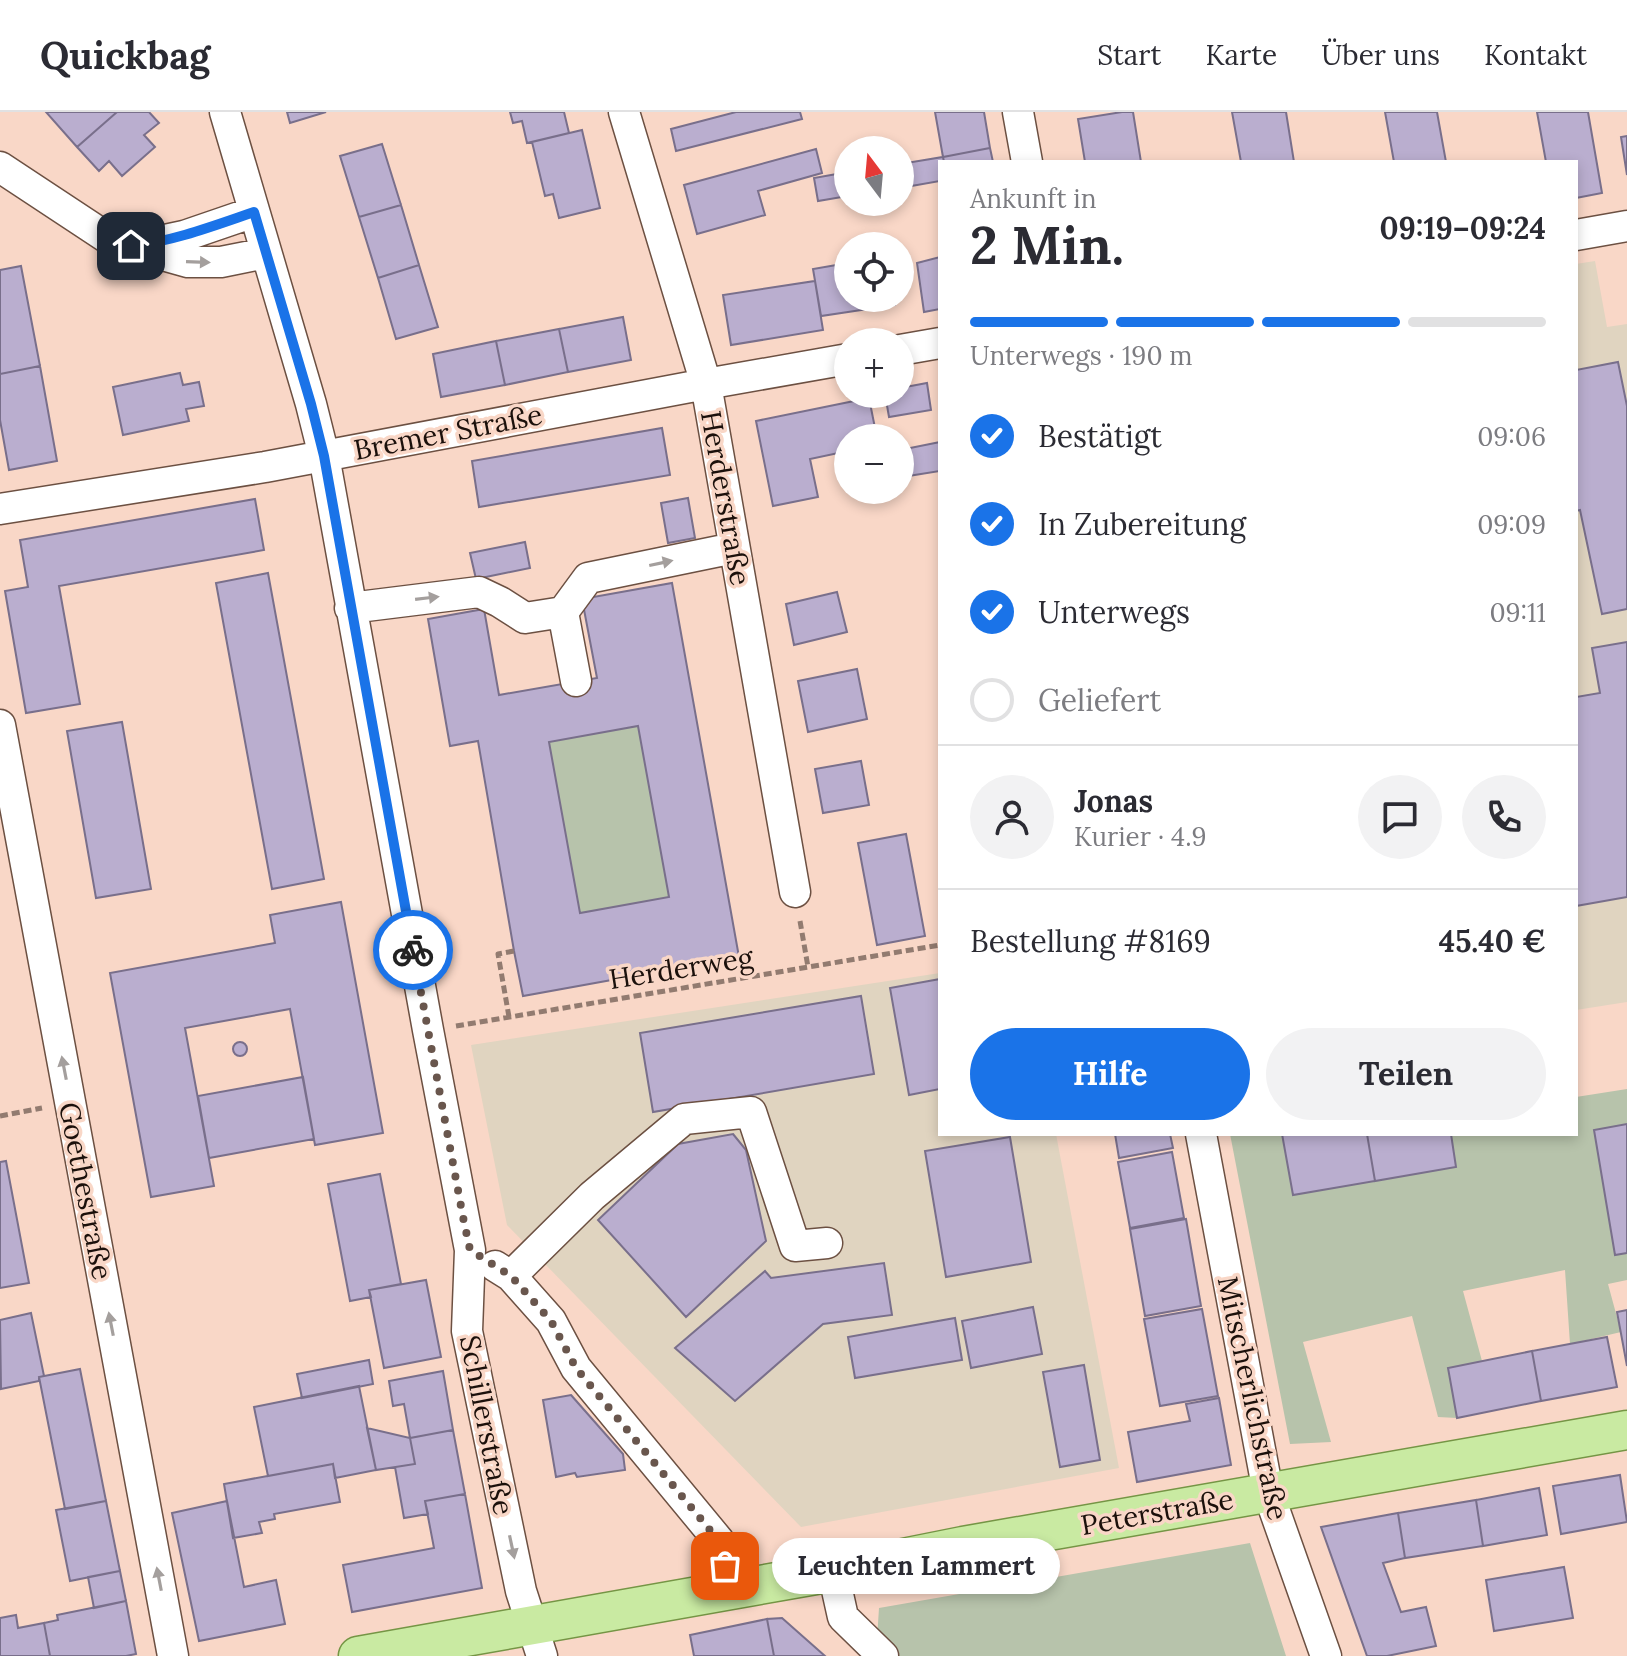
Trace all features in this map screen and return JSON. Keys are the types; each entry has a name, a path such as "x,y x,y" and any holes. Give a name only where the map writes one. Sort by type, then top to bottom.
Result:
{"main road":[{"name":"Peterstraße","path":"358,1656 537,1640 730,1590 963,1546 1627,1430"}],"street":[{"name":"Schillerstraße","path":"225,112 324,456 470,1250 467,1331 521,1591 537,1640"},
{"name":"Herderstraße","path":"624,112 706,384 795,892"},
{"path":"1018,112 1027,160"},
{"path":"0,167 106,237 131,246 188,262 221,262 266,253"},
{"path":"131,246 184,236 254,212"},
{"path":"1578,235 1627,226"},
{"path":"914,348 938,343"},
{"name":"Bremer Straße","path":"0,509 265,467 834,361"},
{"path":"350,608 479,592 525,618 563,612 588,578 734,548"},
{"path":"563,612 576,681"},
{"name":"Goethestraße","path":"0,725 173,1656"},
{"path":"511,1276 592,1196 684,1119 751,1112 795,1246 827,1243"},
{"name":"Mitscherlichstraße","path":"1201,1136 1268,1492 1326,1656"},
{"path":"470,1250 511,1276 551,1321 576,1368 719,1541 730,1590"},
{"path":"833,1572 843,1617 883,1656"}],"path":[{"path":"795,892 808,967"},
{"name":"Herderweg","path":"428,1030 938,945"},
{"path":"509,1017 498,954 514,951"},
{"path":"0,1116 70,1103"}],"shaded area":[{"path":"1595,261 1607,327 1627,324 1627,1002 1578,1010 1578,264"},
{"path":"938,973 938,1136 1056,1136 1119,1468 801,1527 507,1225 471,1045"}],"green space":[{"path":"638,726 669,897 580,913 549,742"},
{"path":"1627,1089 1627,1280 1608,1284 1621,1332 1570,1344 1565,1270 1463,1291 1482,1361 1448,1368 1457,1418 1438,1417 1412,1316 1303,1342 1331,1442 1290,1444 1230,1136 1282,1136 1294,1195 1456,1167 1451,1136 1578,1136 1578,1097"},
{"path":"1250,1543 1286,1656 898,1656 877,1639 879,1608"}],"building":[{"path":"46,112 117,112 77,147"},
{"path":"117,112 149,112 159,123 144,135 155,147 122,176 109,161 99,171 77,147"},
{"path":"287,112 326,112 290,123"},
{"path":"510,112 564,112 569,133 527,143 522,121 513,123"},
{"path":"736,112 800,112 802,119 676,151 671,129"},
{"path":"935,112 984,112 990,148 943,157"},
{"path":"1133,112 1141,160 1085,160 1078,119"},
{"path":"1232,112 1286,112 1294,160 1241,160"},
{"path":"1385,112 1437,112 1446,160 1394,160"},
{"path":"1537,112 1588,112 1602,193 1578,198 1578,160 1546,160"},
{"path":"582,130 600,208 559,218 553,194 545,196 532,142"},
{"path":"1627,136 1627,175 1621,137"},
{"path":"382,144 401,205 359,217 340,156"},
{"path":"990,148 993,160 944,160 943,157"},
{"path":"816,149 822,173 758,191 765,215 697,234 684,185"},
{"path":"943,157 944,160 938,160 938,181 914,186 914,162"},
{"path":"834,174 834,198 818,201 814,178"},
{"path":"401,205 419,265 378,278 359,217"},
{"path":"938,258 938,309 924,312 917,263"},
{"path":"419,265 438,327 396,339 378,278"},
{"path":"834,265 834,312 848,312 821,316 813,269"},
{"path":"21,266 40,366 0,374 0,270"},
{"path":"815,281 823,330 731,345 723,295"},
{"path":"623,317 631,360 568,372 559,329"},
{"path":"559,329 568,372 505,385 496,341"},
{"path":"496,341 505,385 441,397 433,354"},
{"path":"1618,362 1627,406 1627,609 1602,614 1578,510 1578,370"},
{"path":"40,366 57,461 9,470 0,420 0,374"},
{"path":"180,373 183,385 199,382 204,406 186,409 189,421 123,435 113,387"},
{"path":"927,383 931,410 889,417 887,408 914,408 914,385"},
{"path":"834,405 834,408 871,408 874,424 834,424 834,454 810,459 818,497 773,506 756,421"},
{"path":"662,428 670,475 479,507 472,461"},
{"path":"938,442 938,471 914,475 914,447"},
{"path":"688,498 695,538 668,543 661,503"},
{"path":"255,499 264,550 59,586 80,704 26,713 5,591 28,587 20,540"},
{"path":"525,542 530,568 476,579 470,553"},
{"path":"268,573 324,879 272,889 216,583"},
{"path":"672,583 739,957 523,996 478,741 450,746 428,619 484,609 499,695 597,678 582,599","holes":["638,726 669,897 580,913 549,742"]},
{"path":"837,592 847,632 794,645 786,604"},
{"path":"1627,642 1627,897 1578,906 1578,697 1600,693 1592,648"},
{"path":"857,669 867,719 808,732 798,681"},
{"path":"122,722 151,889 96,898 67,731"},
{"path":"861,761 869,805 823,813 815,769"},
{"path":"906,834 925,936 877,945 858,843"},
{"path":"341,902 383,1133 315,1145 290,1009 185,1028 214,1186 151,1197 110,973 275,943 270,915"},
{"path":"938,979 938,1089 909,1095 890,988"},
{"path":"861,996 874,1074 653,1112 640,1033"},
{"path":"240,1042 247,1049 240,1056 233,1049"},
{"path":"303,1077 314,1139 209,1158 198,1096"},
{"path":"1627,1124 1627,1253 1615,1255 1594,1130"},
{"path":"733,1134 746,1150 766,1241 686,1317 598,1220 678,1144"},
{"path":"1115,1136 1170,1136 1173,1148 1119,1158"},
{"path":"1282,1136 1367,1136 1375,1181 1293,1195"},
{"path":"1367,1136 1451,1136 1456,1167 1375,1181"},
{"path":"1010,1137 1031,1262 946,1277 925,1151"},
{"path":"1172,1152 1184,1218 1130,1228 1118,1162"},
{"path":"6,1161 29,1283 0,1288 0,1162"},
{"path":"380,1174 401,1284 369,1290 371,1297 350,1301 328,1184"},
{"path":"1186,1219 1201,1306 1145,1316 1130,1229"},
{"path":"884,1263 892,1315 823,1324 735,1401 675,1348 765,1271 771,1278"},
{"path":"426,1280 441,1357 384,1368 369,1290"},
{"path":"1033,1307 1042,1354 971,1368 962,1321"},
{"path":"1202,1309 1218,1396 1160,1406 1144,1319"},
{"path":"1627,1310 1627,1366 1617,1312"},
{"path":"31,1313 44,1376 39,1377 39,1381 1,1389 0,1320"},
{"path":"955,1318 962,1360 855,1378 848,1337"},
{"path":"1607,1337 1617,1387 1541,1401 1532,1351"},
{"path":"1532,1351 1541,1401 1457,1418 1448,1368"},
{"path":"369,1360 373,1384 302,1398 297,1374"},
{"path":"1084,1365 1100,1460 1060,1467 1043,1372"},
{"path":"80,1369 106,1501 65,1509 39,1377"},
{"path":"443,1371 453,1430 410,1438 404,1404 393,1406 389,1381"},
{"path":"359,1386 376,1470 335,1478 333,1464 268,1476 254,1407"},
{"path":"571,1395 623,1454 625,1470 556,1477 543,1400"},
{"path":"1219,1398 1231,1465 1137,1482 1128,1432 1190,1421 1186,1404"},
{"path":"367,1428 410,1438 415,1464 376,1470"},
{"path":"453,1430 465,1494 425,1501 428,1514 404,1518 395,1467 415,1464 410,1438"},
{"path":"333,1464 340,1502 274,1514 275,1519 259,1522 262,1533 233,1538 224,1484"},
{"path":"1620,1475 1627,1522 1561,1534 1553,1486"},
{"path":"1539,1488 1547,1535 1483,1546 1476,1500"},
{"path":"465,1494 482,1588 352,1612 343,1565 434,1548 425,1501"},
{"path":"1476,1500 1483,1546 1405,1558 1398,1513"},
{"path":"106,1501 120,1571 70,1581 56,1510"},
{"path":"227,1501 244,1587 276,1580 285,1624 199,1641 172,1513"},
{"path":"1398,1513 1405,1558 1383,1563 1401,1612 1426,1607 1436,1646 1387,1656 1367,1656 1321,1527"},
{"path":"1564,1567 1573,1618 1494,1631 1486,1580"},
{"path":"120,1571 126,1601 94,1608 88,1577"},
{"path":"126,1601 136,1654 50,1656 44,1623 58,1620 57,1615"},
{"path":"16,1615 18,1628 44,1623 50,1656 0,1656 0,1618"},
{"path":"782,1618 825,1656 774,1656 767,1619"},
{"path":"767,1619 774,1656 694,1656 690,1635"}],"way so far":[{"path":"413,950 470,1250 511,1276 551,1321 576,1368 719,1541 725,1566"}],"place":[{"name":"Leuchten Lammert","path":"725,1566"}],"route":[{"path":"131,246 184,236 254,212 324,456 413,950"}]}
